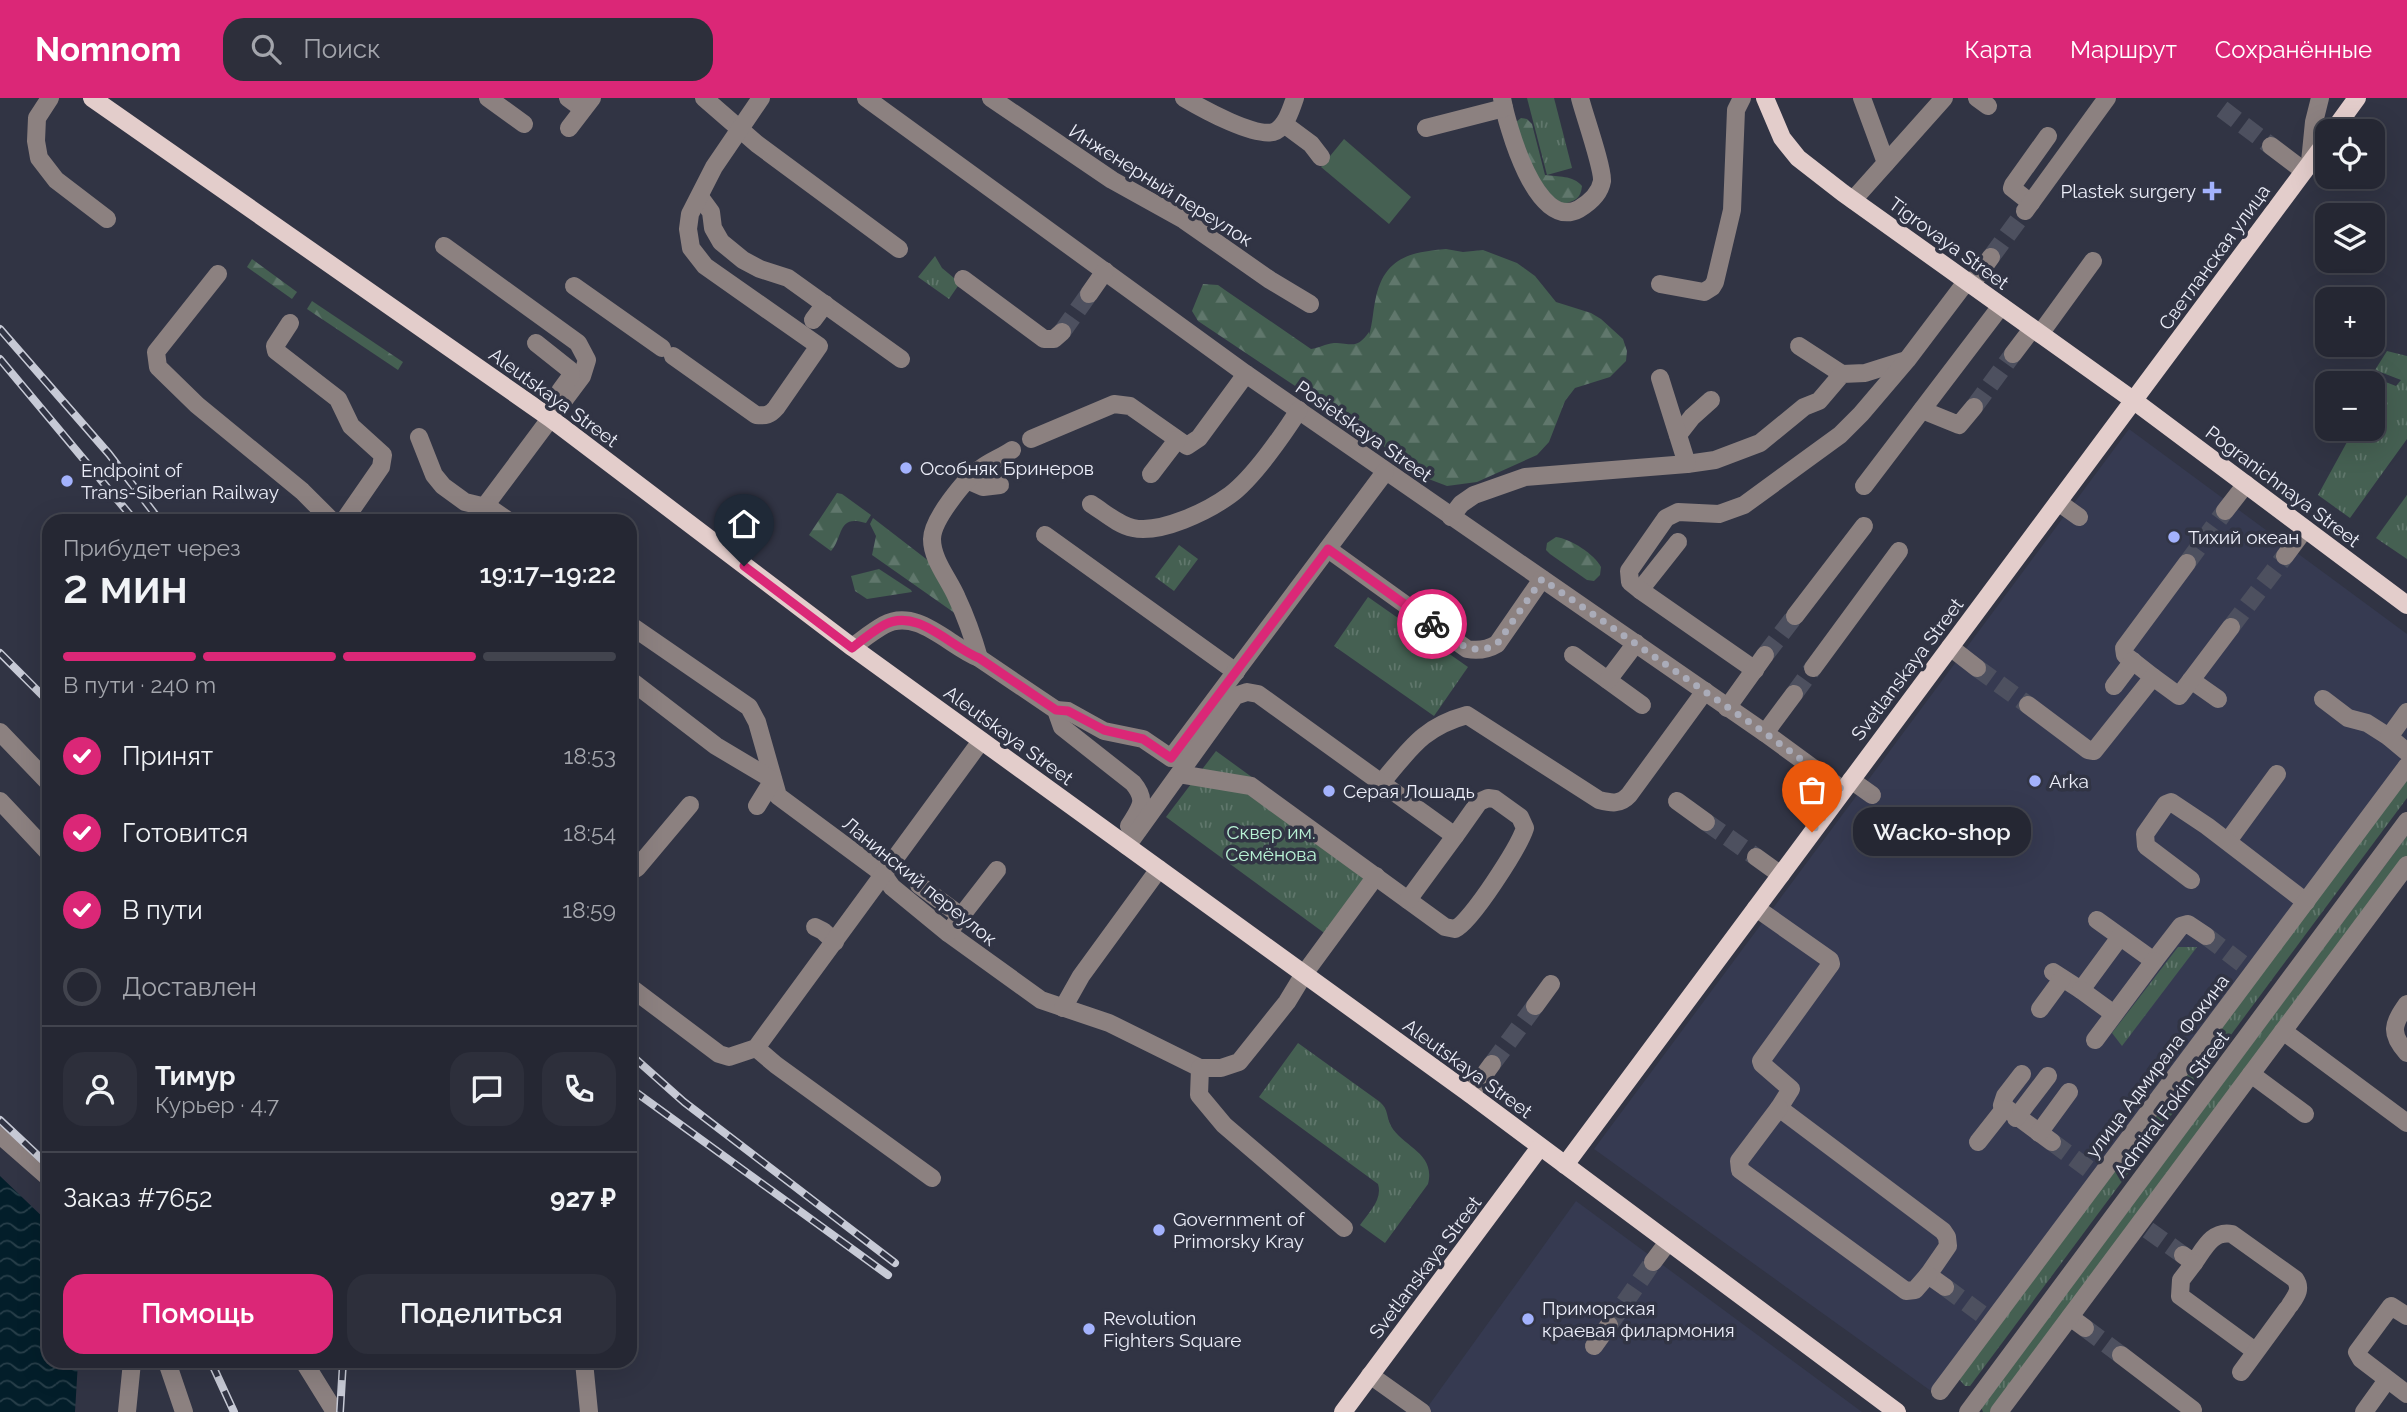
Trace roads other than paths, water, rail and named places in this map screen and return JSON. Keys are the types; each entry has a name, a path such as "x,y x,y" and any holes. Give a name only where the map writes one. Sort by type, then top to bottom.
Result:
{"main road":[{"name":"Aleutskaya Street","path":"92,98 546,416 852,648 1470,1094 1897,1412"},
{"name":"Tigrovaya Street","path":"1765,98 1783,138 1798,158 1968,284 2133,400"},
{"path":"2342,119 2357,98"},
{"name":"Светланская улица","path":"2133,400 2315,156"},
{"name":"Pogranichnaya Street","path":"2133,400 2407,605"},
{"name":"Svetlanskaya Street","path":"1565,1165 2133,400"},
{"name":"Svetlanskaya Street","path":"1343,1412 1540,1147"}],"street":[{"path":"50,98 37,118 36,141 39,158 56,180 107,219"},
{"path":"488,98 524,124"},
{"path":"568,98 587,104 569,128"},
{"path":"704,98 757,144 899,249"},
{"path":"574,286 756,415 764,416 776,408 820,346 705,267 691,248 688,229 690,214 714,167 761,98"},
{"name":"Инженерный переулок","path":"991,98 1119,185 1184,220 1310,304"},
{"path":"1184,98 1255,131 1274,132 1284,124 1295,98"},
{"path":"1426,128 1503,103 1516,146 1533,187 1552,206 1562,211 1574,211 1587,204 1596,194 1602,178 1580,98"},
{"path":"1660,284 1699,293 1708,291 1715,282 1732,210 1736,110 1742,98"},
{"path":"1862,98 1886,163"},
{"path":"1853,200 1944,98"},
{"path":"2048,136 2012,188 2028,207 2107,98"},
{"path":"2271,146 2307,166 2320,98"},
{"name":"Posietskaya Street","path":"875,102 1246,374 1385,472 1727,708 1847,785 1872,795"},
{"path":"1284,124 1311,144 1321,157"},
{"path":"701,197 710,212 713,228 721,242 743,260 788,278 901,359"},
{"path":"443,246 578,343 587,360 582,376 546,416"},
{"path":"1727,708 1760,662 1640,590 1630,582 1629,571 1666,518 1678,512 1719,514 1744,505 1840,435 1907,360 1991,257"},
{"path":"2013,354 2036,332 2093,261"},
{"path":"1089,294 1105,271"},
{"path":"218,274 156,352 158,367 197,405 302,491 325,514"},
{"path":"963,279 1044,339 1054,339 1062,332"},
{"path":"813,320 825,304"},
{"path":"1864,486 2001,306"},
{"path":"290,323 275,346 276,351 338,400 351,426 382,451 381,467 349,514"},
{"path":"478,514 571,376 567,366 536,343"},
{"path":"1799,346 1842,374 1865,373 1907,360"},
{"path":"1031,439 1114,404 1122,404 1130,406 1187,446 1199,438 1246,374"},
{"path":"1451,517 1461,504 1474,495 1525,477 1715,460 1760,443 1804,407 1819,401 1842,374"},
{"path":"1660,378 1687,464"},
{"path":"1678,435 1692,417 1711,400"},
{"path":"1922,410 1959,425 1974,407"},
{"path":"1091,504 1132,528 1161,527 1178,522 1231,495 1246,480 1299,410"},
{"path":"419,437 434,475 443,486 478,514"},
{"path":"1151,474 1177,440"},
{"path":"979,658 967,620 939,563 932,538 937,522 967,480 981,468 1012,450"},
{"path":"852,648 885,624 901,620 916,621 965,653 979,658 1056,710 1068,711 1104,730 1143,739 1171,758 1385,472"},
{"path":"967,480 983,487 1000,485"},
{"path":"2225,512 2246,484"},
{"path":"2058,502 2079,517"},
{"path":"478,514 490,508 499,514"},
{"path":"1795,617 1864,526"},
{"path":"2285,556 2305,529"},
{"path":"1045,535 1236,673"},
{"path":"1640,590 1678,542"},
{"path":"1328,549 1467,649 1491,648 1497,644 1542,579"},
{"path":"1813,668 1899,551"},
{"path":"2188,562 2124,648 2125,655 2179,696 2231,627"},
{"name":"Ланинский переулок","path":"637,630 748,707 757,722 776,793 782,801 882,873 892,887 948,933 1041,1000 1109,1023 1199,1069"},
{"path":"1608,680 1636,643"},
{"path":"1950,647 1977,668"},
{"path":"1573,655 1642,705"},
{"path":"2115,685 2133,661"},
{"path":"2028,705 2088,750 2094,751 2153,677"},
{"path":"2191,680 2218,699"},
{"path":"637,685 716,746 773,780 757,806"},
{"path":"1124,844 1235,696 1247,691 1258,694 1455,836"},
{"path":"1382,782 1420,737 1442,722 1467,715 1599,800 1617,803 1624,801 1629,795 1704,691"},
{"path":"1765,733 1794,694"},
{"path":"2323,699 2348,718 2367,723 2407,752"},
{"path":"1056,710 1062,727 1122,772 1142,795 1141,807 1124,844"},
{"path":"2389,737 2407,712"},
{"path":"0,733 42,776"},
{"path":"637,991 719,1054 729,1057 756,1048 981,741"},
{"name":"улица Адмирала Фокина","path":"1940,1391 1987,1319 2095,1174 2249,968 2306,902 2407,766"},
{"path":"1179,774 1251,786 1408,900 1446,927 1458,929 1492,884 1524,833 1525,824 1520,817 1495,799 1488,798 1479,802 1408,900"},
{"path":"2228,841 2277,774"},
{"path":"0,801 42,846"},
{"path":"1677,801 1706,822"},
{"path":"2192,880 2144,840 2144,834 2166,804 2171,802 2228,841 2306,902"},
{"path":"637,868 690,805"},
{"name":"Admiral Fokin Street","path":"1968,1412 2407,821"},
{"path":"1756,857 1781,875"},
{"path":"1999,1412 2070,1317 2144,1227 2251,1074 2407,865"},
{"path":"1063,1008 1081,976 1159,869"},
{"path":"948,933 997,870"},
{"path":"1344,1228 1224,1125 1199,1095 1199,1069 1221,1068 1239,1062 1287,1002 1304,974 1376,876"},
{"path":"919,885 961,916"},
{"path":"1756,908 1829,960 1830,964 1761,1060 1762,1064 1791,1089 1739,1161 1740,1170 1906,1291 1915,1290 1948,1246 1943,1231 1779,1108"},
{"path":"2097,920 2154,961"},
{"path":"2095,1040 2178,928 2188,924 2206,936"},
{"path":"815,927 824,931 835,942"},
{"path":"2081,990 2120,937"},
{"path":"2039,1009 2057,976 2114,1014"},
{"path":"1535,1006 1551,984"},
{"path":"2407,1004 2395,1022 2397,1041 2407,1053"},
{"path":"2283,1031 2407,1123"},
{"path":"756,1048 932,1178"},
{"path":"1470,1094 1492,1064"},
{"path":"2022,1074 2002,1101 2010,1113 2045,1138 2069,1092"},
{"path":"2251,1074 2305,1114"},
{"path":"1978,1142 2048,1076"},
{"path":"0,1135 42,1172"},
{"path":"2241,1372 2297,1294 2299,1284 2232,1234 2224,1233 2215,1236 2189,1259 2181,1280 2180,1296 2255,1352"},
{"path":"1653,1262 1668,1242"},
{"path":"1928,1275 1945,1287"},
{"path":"2407,1316 2392,1306 2357,1352 2361,1359 2407,1394"},
{"path":"2070,1317 2085,1328"},
{"path":"1594,1346 1609,1325"},
{"path":"2121,1356 2193,1410"},
{"path":"127,1412 131,1368"},
{"path":"169,1368 184,1412"},
{"path":"308,1368 335,1412"},
{"path":"585,1368 589,1412"},
{"path":"1370,1375 1422,1412"},
{"path":"2364,1412 2387,1380"}],"water":[{"path":"0,1176 42,1216 42,1368 78,1368 75,1412 0,1412"}],"tunnel":[{"path":"2222,109 2271,146"},
{"path":"1991,257 2025,211"},
{"path":"1062,332 1089,294"},
{"path":"1974,407 2013,354"},
{"path":"2187,563 2225,511"},
{"path":"2231,627 2285,556"},
{"path":"1765,655 1795,616"},
{"path":"1794,694 1813,668"},
{"path":"1977,668 2028,705"},
{"path":"1706,822 1756,857"},
{"path":"2206,936 2244,965"},
{"path":"1492,1064 1535,1006"},
{"path":"2052,1142 2090,1170"},
{"path":"2148,1230 2183,1255"},
{"path":"1609,1325 1653,1262"},
{"path":"1945,1287 1983,1315"},
{"path":"2085,1328 2121,1355"}],"railway":[{"path":"0,329 109,454 155,514"},
{"path":"0,359 129,514"},
{"path":"0,653 42,695"},
{"path":"637,1060 684,1102 895,1263"},
{"path":"637,1093 888,1275"},
{"path":"0,1120 42,1159"},
{"path":"214,1368 234,1412"},
{"path":"340,1412 343,1368"}],"place":[{"name":"Plastek surgery","path":"2212,191"},
{"name":"Особняк Бринеров","path":"906,468"},
{"name":"Endpoint of Trans-Siberian Railway","path":"67,481"},
{"name":"Тихий океан","path":"2174,537"},
{"name":"Arka","path":"2035,781"},
{"name":"Серая Лошадь","path":"1329,791"},
{"name":"Wacko-shop","path":"1812,832"},
{"name":"Government of Primorsky Kray","path":"1159,1230"},
{"name":"Приморская краевая филармония","path":"1528,1319"},
{"name":"Revolution Fighters Square","path":"1089,1329"}],"park label":[{"name":"Сквер им. Семёнова","path":"1271,843"}]}
